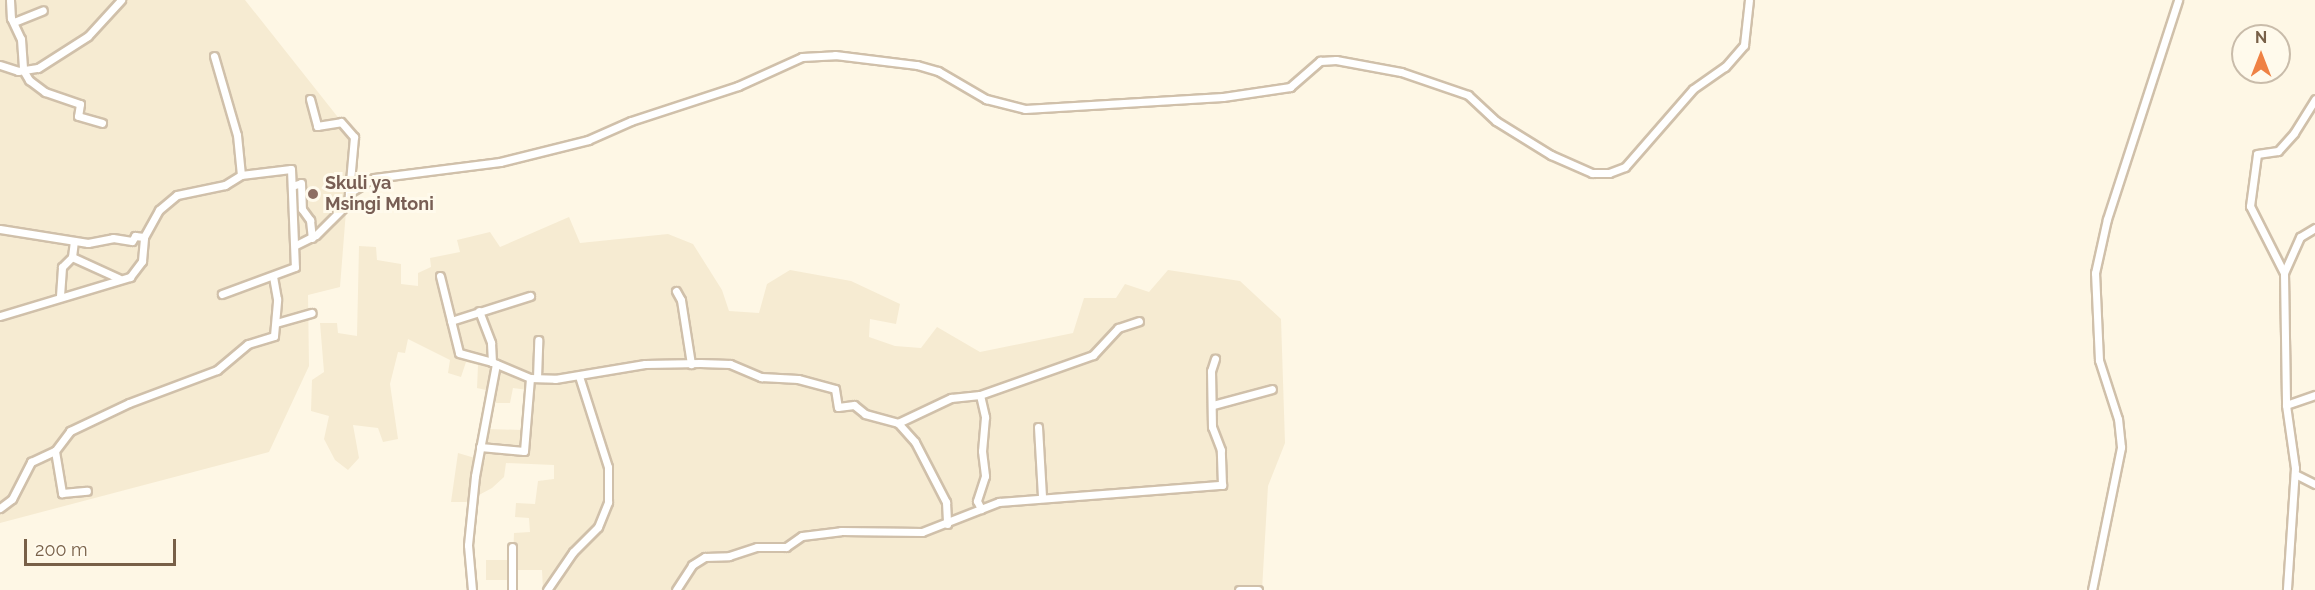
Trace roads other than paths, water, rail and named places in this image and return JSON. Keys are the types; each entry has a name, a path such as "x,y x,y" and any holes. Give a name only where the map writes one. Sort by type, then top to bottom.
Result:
{"street":[{"path":"10,0 14,22 21,39 23,70 45,92 81,104 78,116 102,123"},
{"path":"0,65 23,70 38,68 88,36 121,0"},
{"path":"350,193 374,178 500,162 588,140 631,121 738,86 802,57 835,54 917,65 938,71 986,99 1025,109 1223,97 1279,89 1290,87 1320,61 1336,60 1401,72 1468,95 1496,120 1551,155 1592,173 1609,173 1625,167 1693,88 1725,67 1744,45 1749,0"},
{"path":"2092,590 2121,447 2118,419 2099,360 2095,273 2107,219 2178,0"},
{"path":"14,22 43,10"},
{"path":"214,56 237,135 241,175"},
{"path":"296,245 312,238 348,203 350,193 354,137 341,122 317,126 310,99"},
{"path":"2284,273 2250,206 2257,154 2278,151 2294,133 2315,99"},
{"path":"0,316 137,273 144,237 171,198 225,185 241,175 288,167 292,186 296,245 295,267 222,294"},
{"path":"292,186 301,183 302,209 310,220 312,238"},
{"path":"2287,590 2295,474 2286,405 2284,273 2300,237 2315,228"},
{"path":"0,229 74,241 132,241 135,236 144,237"},
{"path":"60,296 62,267 72,257 74,241"},
{"path":"72,257 118,278"},
{"path":"0,508 12,499 31,462 55,451 64,436 78,426 217,370 248,344 274,336 276,323 273,276"},
{"path":"440,276 459,353 533,378 579,376 645,364 730,364 761,376 824,385 835,390 838,407 854,405 865,414 898,423 933,472 946,502 947,524"},
{"path":"676,291 681,300 691,364"},
{"path":"451,321 530,296"},
{"path":"471,590 469,534 494,363 491,343 479,311"},
{"path":"276,323 312,313"},
{"path":"898,423 951,399 980,395 1093,356 1118,328 1140,321"},
{"path":"480,447 524,451 538,340"},
{"path":"676,590 692,565 714,554 723,556 746,548 786,547 802,536 841,531 922,532 999,502 1222,485 1221,450 1212,427 1211,371 1215,359"},
{"path":"547,590 573,552 598,527 608,502 608,467 579,376"},
{"path":"1213,405 1272,389"},
{"path":"980,395 985,417 982,451 985,476 977,501 981,509"},
{"path":"2286,405 2315,395"},
{"path":"1038,427 1042,497"},
{"path":"55,451 62,493 87,491"},
{"path":"2295,474 2315,484"},
{"path":"512,547 512,590"},
{"path":"1239,590 1258,590"}],"place":[{"name":"Skuli ya Msingi Mtoni","path":"313,194"}]}
